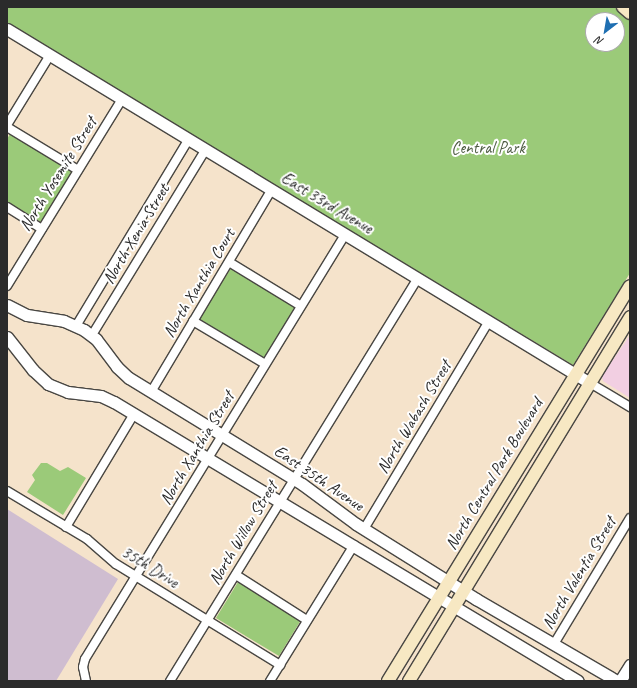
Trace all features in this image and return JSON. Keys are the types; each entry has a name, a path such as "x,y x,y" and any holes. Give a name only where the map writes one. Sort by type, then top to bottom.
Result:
{"main road":[{"path":"623,7 630,12"},
{"name":"North Central Park Boulevard","path":"388,681 630,286"},
{"name":"North Central Park Boulevard","path":"408,681 630,317"}],"street":[{"name":"East 33rd Avenue","path":"7,29 630,407"},
{"path":"50,55 7,126 78,170"},
{"name":"North Yosemite Street","path":"7,286 122,98"},
{"name":"North Xenia Street","path":"76,326 189,139"},
{"name":"North Xenia Street","path":"92,335 206,149"},
{"name":"North Xanthia Court","path":"151,392 272,189"},
{"path":"7,208 42,229"},
{"name":"North Xanthia Street","path":"86,681 83,667 85,660 345,234"},
{"path":"229,262 301,306"},
{"name":"North Willow Street","path":"170,681 418,278"},
{"name":"East 35th Avenue","path":"7,305 30,316 61,320 92,335 120,370 151,392 294,479 364,528 464,591 619,681"},
{"path":"193,321 265,364"},
{"name":"North Wabash Street","path":"364,528 489,321"},
{"path":"7,337 33,370 48,384 68,392 108,399 280,504 354,545 440,596 578,681"},
{"path":"66,527 134,414"},
{"name":"35th Drive","path":"7,491 66,527 136,576 280,665"},
{"name":"North Valentia Street","path":"554,644 630,518"},
{"path":"270,681 354,545"},
{"path":"236,575 307,620"},
{"path":"619,681 630,665"}],"shaded area":[{"path":"630,335 630,398 603,381 602,376"},
{"path":"7,509 118,579 56,681 7,681"}],"green space":[{"name":"Central Park","path":"7,7 614,7 621,12 585,12 585,52 625,52 625,15 630,19 630,273 573,365 7,23"},
{"path":"10,134 72,172 41,222 7,202 7,139"},
{"path":"231,268 295,307 264,358 199,319"},
{"path":"41,463 47,463 60,471 68,467 86,478 63,515 27,492 35,480 32,475"},
{"path":"238,582 301,620 279,656 216,618"}]}
